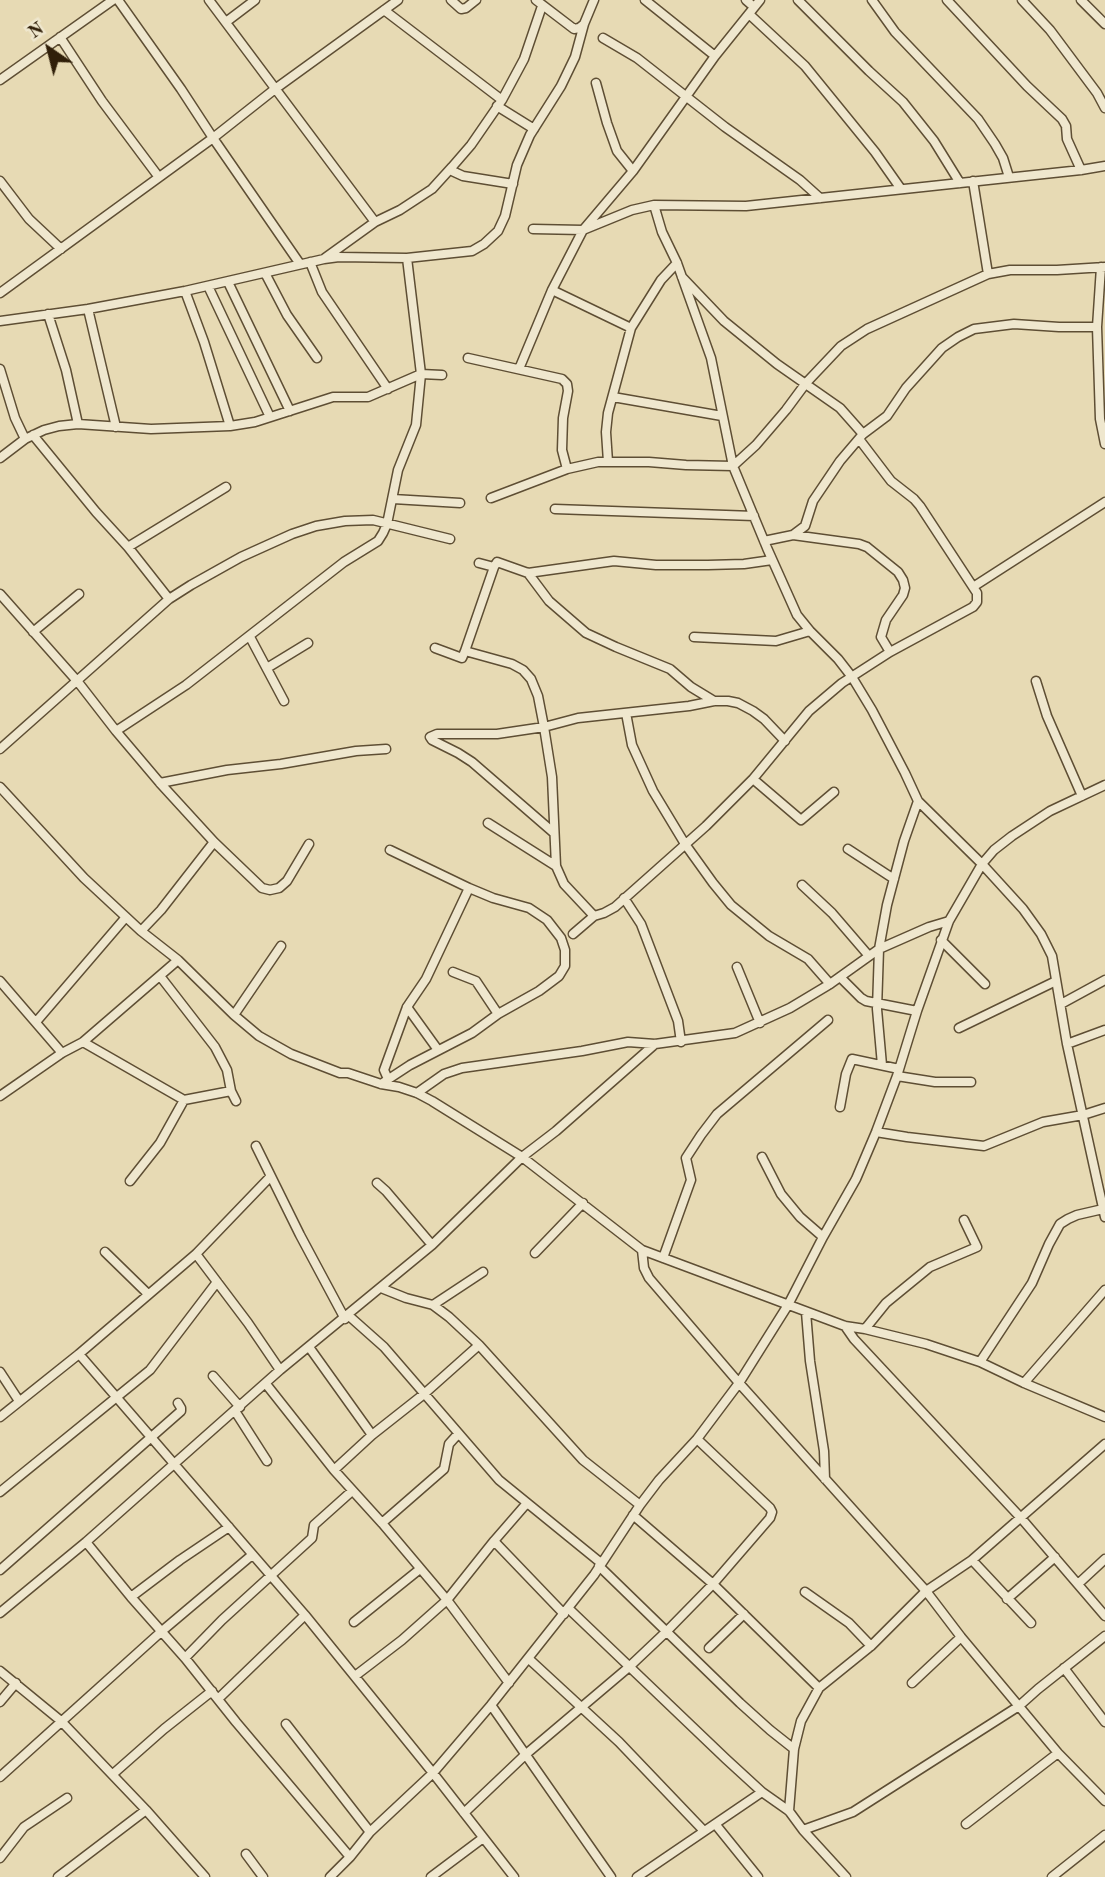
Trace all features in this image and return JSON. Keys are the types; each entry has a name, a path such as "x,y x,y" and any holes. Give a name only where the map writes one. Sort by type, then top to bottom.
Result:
{"street":[{"path":"1,77 115,0 181,89 300,264"},
{"path":"209,0 375,222"},
{"path":"226,22 255,0"},
{"path":"0,293 398,0"},
{"path":"451,0 461,9 476,0"},
{"path":"0,321 88,309 185,291 324,259 407,258 472,251 498,230 505,216 517,165 575,57 594,0"},
{"path":"645,0 715,56"},
{"path":"746,0 805,66 875,152 901,189"},
{"path":"798,0 903,102 934,141 961,183"},
{"path":"872,0 895,32 978,120 1003,158 1009,177"},
{"path":"947,0 1027,86 1062,119 1080,170"},
{"path":"1022,0 1050,30 1097,93 1105,108"},
{"path":"1081,0 1105,24"},
{"path":"324,259 375,222 400,210 432,189 471,145 524,58 539,3 574,29 584,24"},
{"path":"519,369 552,290 583,230 633,172 715,56 755,7"},
{"path":"384,10 534,129"},
{"path":"60,37 102,101 158,177"},
{"path":"603,37 625,49 725,127 800,180 820,198"},
{"path":"596,83 617,151 633,172"},
{"path":"533,229 583,230 632,210 654,205 746,206 1105,166"},
{"path":"450,170 463,176 513,184"},
{"path":"0,181 29,219 61,249"},
{"path":"973,181 988,274"},
{"path":"654,205 710,358 733,466 797,615 852,677 918,801 1023,909 1041,934 1052,956 1067,1044 1104,1213 1068,1219 1060,1224 1032,1283 980,1362"},
{"path":"116,731 186,685 344,562 378,541 387,524 398,470 416,425 421,374 407,258"},
{"path":"310,262 322,292 388,389"},
{"path":"608,462 608,412 631,328 659,283 677,263"},
{"path":"491,498 567,469 598,462 649,461 686,466 733,466 764,436 806,383 841,346 867,329 988,274 1010,270 1103,267 1097,327 1100,419 1105,444"},
{"path":"265,273 287,315 317,358"},
{"path":"573,934 594,916 604,913 624,898 706,826 753,779 810,711 842,683 890,652 973,607 977,602 977,593 920,506 891,481 839,408 777,364 724,321 680,275"},
{"path":"228,282 290,411"},
{"path":"208,286 270,417"},
{"path":"552,290 631,328"},
{"path":"185,291 230,426"},
{"path":"88,309 116,427"},
{"path":"48,314 66,370 78,425"},
{"path":"793,535 805,526 813,501 840,461 861,437 887,416 906,388 942,348 958,337 974,329 1014,324 1097,327"},
{"path":"468,358 562,379 567,384 562,450 567,469"},
{"path":"0,369 15,418 128,547 169,599"},
{"path":"0,458 29,437 59,426 151,429 230,426 255,422 333,397 368,397 421,374 442,375"},
{"path":"612,397 722,416"},
{"path":"128,547 226,487"},
{"path":"393,499 460,503"},
{"path":"972,587 1105,502"},
{"path":"555,509 754,516"},
{"path":"0,749 169,599 241,557 292,534 345,521 373,520 450,539"},
{"path":"764,541 793,535 867,547 898,572 903,580 904,595 886,620 881,637 890,652"},
{"path":"435,648 462,658 497,562 528,573 614,561 656,565 708,565 772,560"},
{"path":"479,563 494,567"},
{"path":"528,573 549,601 586,632 616,648 670,669 691,687 714,701"},
{"path":"0,594 78,682 160,783 214,842 262,888 279,888 287,881 309,844"},
{"path":"33,632 79,594"},
{"path":"694,637 776,641 810,631"},
{"path":"250,637 284,701"},
{"path":"267,668 309,643"},
{"path":"465,651 512,664 523,670 531,679 544,727 552,777 556,866 564,884 594,916"},
{"path":"1036,681 1047,716 1082,796"},
{"path":"554,833 472,762 430,737 437,734 497,734 544,727 578,718 714,701 738,703 753,711 785,741"},
{"path":"626,713 636,758 685,844 731,905 769,936 808,959 830,984"},
{"path":"160,783 227,770 386,749"},
{"path":"753,779 801,820 834,792"},
{"path":"330,1877 370,1832 433,1773 491,1705 601,1565 659,1480 697,1438 739,1383 788,1305 822,1237 856,1179 898,1072 941,940 982,864 994,850 1050,811 1105,785"},
{"path":"0,787 84,878 141,931 178,960 259,1036 291,1055 340,1073 385,1081 417,1093 522,1157 642,1250 845,1326 926,1344 980,1362 1105,1417"},
{"path":"882,1065 877,1004 879,949 887,905 918,801"},
{"path":"488,822 556,866"},
{"path":"141,931 161,910 214,842"},
{"path":"848,849 894,879"},
{"path":"385,1081 472,1033 498,1014 539,991 559,976 565,966 565,950 561,938 547,920 529,908 469,888 390,850"},
{"path":"802,886 832,912 869,956"},
{"path":"385,1081 383,1070 407,1007 426,979 469,888"},
{"path":"624,898 641,924 678,1021 681,1042"},
{"path":"36,1022 126,917"},
{"path":"417,1093 444,1074 462,1068 628,1042 681,1042 735,1032 790,1008 879,949 949,921"},
{"path":"941,940 985,984"},
{"path":"234,1015 281,946"},
{"path":"0,1096 62,1053 83,1042 178,960"},
{"path":"737,967 760,1023"},
{"path":"453,972 476,981 498,1014"},
{"path":"160,976 215,1047 230,1078 231,1091 236,1101"},
{"path":"840,977 861,998 877,1004 917,1011"},
{"path":"1060,1004 1105,980"},
{"path":"0,981 62,1053"},
{"path":"959,1028 1056,981"},
{"path":"407,1007 438,1050"},
{"path":"663,1258 691,1180 686,1158 701,1135 717,1114 828,1020"},
{"path":"1067,1044 1105,1030"},
{"path":"83,1042 184,1100 231,1091"},
{"path":"0,1613 86,1542 281,1370 432,1245 522,1157 556,1132 655,1044"},
{"path":"840,1107 850,1061 882,1065 935,1082 971,1082"},
{"path":"130,1181 160,1143 184,1100"},
{"path":"876,1132 984,1146 1043,1122 1105,1108"},
{"path":"256,1146 346,1317 384,1347 499,1480 601,1565 740,1703 794,1749"},
{"path":"762,1157 781,1194 800,1217 822,1237"},
{"path":"0,1417 196,1254 270,1177"},
{"path":"377,1182 432,1245"},
{"path":"534,1253 583,1203"},
{"path":"865,1329 886,1303 930,1267 977,1247 964,1220"},
{"path":"642,1250 644,1268 649,1278 739,1383 926,1591 1058,1753 1105,1801"},
{"path":"105,1252 148,1294"},
{"path":"196,1254 281,1370"},
{"path":"433,1305 483,1272"},
{"path":"0,1492 150,1370 217,1282"},
{"path":"381,1287 406,1298 433,1305 449,1317 479,1345 583,1460 640,1505"},
{"path":"1024,1383 1105,1290"},
{"path":"806,1312 810,1361 824,1451 825,1479"},
{"path":"845,1326 854,1339 1021,1518 1105,1616"},
{"path":"334,1470 479,1345"},
{"path":"309,1347 372,1436"},
{"path":"79,1354 305,1615 514,1877"},
{"path":"0,1372 19,1401"},
{"path":"212,1376 237,1409 267,1461"},
{"path":"265,1384 334,1470 382,1522 447,1600 509,1683"},
{"path":"0,1570 181,1411 177,1403"},
{"path":"382,1522 444,1469 449,1444 458,1434"},
{"path":"464,1813 525,1755 629,1667 667,1631 713,1584 770,1518 772,1511 697,1438"},
{"path":"789,1811 794,1749 801,1721 819,1688 871,1646 926,1591 972,1560 1105,1444"},
{"path":"185,1658 222,1620 313,1538 314,1525 352,1491"},
{"path":"355,1676 402,1640 447,1600 527,1503"},
{"path":"633,1516 713,1584 819,1688"},
{"path":"131,1597 229,1527"},
{"path":"494,1541 762,1792 789,1811 846,1877"},
{"path":"86,1542 350,1857"},
{"path":"0,1777 162,1631 252,1555"},
{"path":"1007,1599 1055,1557"},
{"path":"1077,1584 1105,1559"},
{"path":"972,1560 1031,1623"},
{"path":"354,1622 420,1569"},
{"path":"805,1592 849,1623 871,1646"},
{"path":"709,1648 744,1614"},
{"path":"218,1699 305,1615"},
{"path":"803,1830 853,1812 1019,1706 1105,1636"},
{"path":"912,1684 961,1637"},
{"path":"529,1659 619,1742 704,1831"},
{"path":"1064,1668 1105,1722"},
{"path":"0,1671 61,1721 113,1774 205,1877"},
{"path":"0,1702 16,1683"},
{"path":"113,1774 212,1691"},
{"path":"491,1705 611,1877"},
{"path":"286,1724 370,1832"},
{"path":"966,1824 1058,1753"},
{"path":"637,1877 762,1792"},
{"path":"0,1858 22,1828 67,1798"},
{"path":"58,1877 146,1810"},
{"path":"716,1825 758,1877"},
{"path":"1052,1877 1105,1835"},
{"path":"431,1877 483,1838"},
{"path":"246,1854 263,1877"}]}
